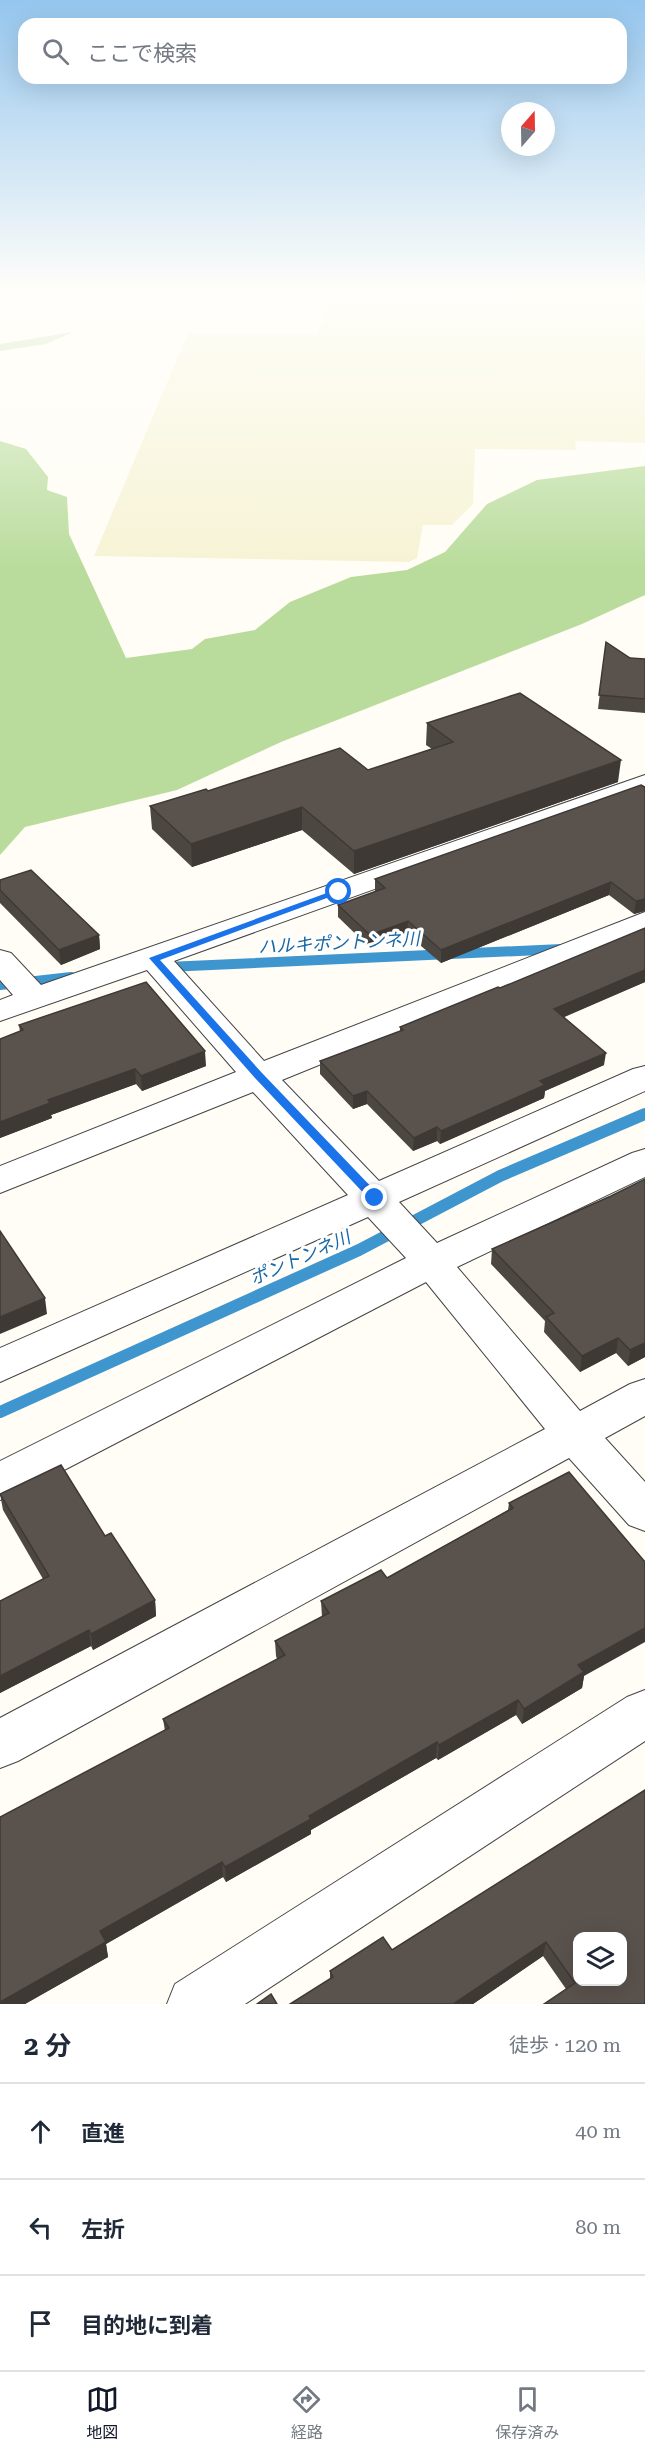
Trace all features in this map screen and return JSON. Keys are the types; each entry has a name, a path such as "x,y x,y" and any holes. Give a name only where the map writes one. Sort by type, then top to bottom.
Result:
{"street":[{"path":"0,1011 645,783"},
{"path":"0,1180 645,921"},
{"path":"154,958 258,1076 425,1254 575,1435 645,1512"},
{"path":"0,960 35,999"},
{"path":"0,1366 379,1203 645,1077"},
{"path":"0,1482 425,1254 645,1162"},
{"path":"0,1744 645,1396"},
{"path":"195,2004 645,1713"}],"shaded area":[{"path":"167,383 645,383 645,443 575,441 576,450 475,449 473,504 452,525 423,525 417,558 409,562 94,556"}],"green space":[{"path":"0,441 26,449 48,477 47,490 67,497 69,534 126,658 192,649 205,639 255,630 290,602 351,577 407,570 445,552 487,504 537,480 645,466 645,595 582,624 281,742 177,790 25,827 0,855"}],"building":[{"path":"606,642 630,658 645,659 645,699 599,695"},
{"path":"520,693 621,760 354,851 302,807 191,844 150,806 206,789 208,791 340,748 368,770 453,742 427,723"},
{"path":"641,785 645,787 645,899 636,901 611,882 441,950 408,921 370,935 338,905 385,888 375,879"},
{"path":"31,870 99,935 59,950 0,890 0,880"},
{"path":"645,928 645,970 554,1009 606,1053 540,1081 545,1085 441,1131 437,1127 414,1138 367,1091 353,1096 320,1061 403,1030 400,1027"},
{"path":"146,982 205,1051 141,1076 135,1069 48,1100 50,1103 0,1122 0,1039 23,1030 19,1025"},
{"path":"645,1179 645,1343 630,1350 618,1338 582,1356 546,1317 554,1313 492,1249"},
{"path":"0,1231 45,1298 0,1317"},
{"path":"61,1465 105,1536 111,1533 155,1600 91,1634 89,1630 0,1676 0,1601 49,1576 0,1494"},
{"path":"569,1472 645,1562 645,1628 578,1665 584,1672 524,1709 518,1700 439,1745 437,1742 309,1816 311,1819 225,1867 222,1862 100,1931 106,1942 0,2002 0,1817 169,1728 163,1719 285,1655 275,1641 329,1613 321,1601 381,1570 387,1578 513,1508 509,1503"},
{"path":"645,1790 645,2004 544,2004 573,1984 627,1986 627,1932 573,1932 573,1980 546,1942 453,2004 290,2004 333,1977 330,1971 383,1937 392,1950"},
{"path":"271,1994 277,2004 257,2004"}],"waterway":[{"name":"ハルキポントンネ川","path":"167,967 562,949"},
{"name":"ハルキポントンネ川","path":"0,985 71,977"},
{"name":"ポントンネ川","path":"0,1412 359,1250 500,1176 645,1114"}],"route":[{"path":"339,892 154,958 258,1076 375,1198"}]}
